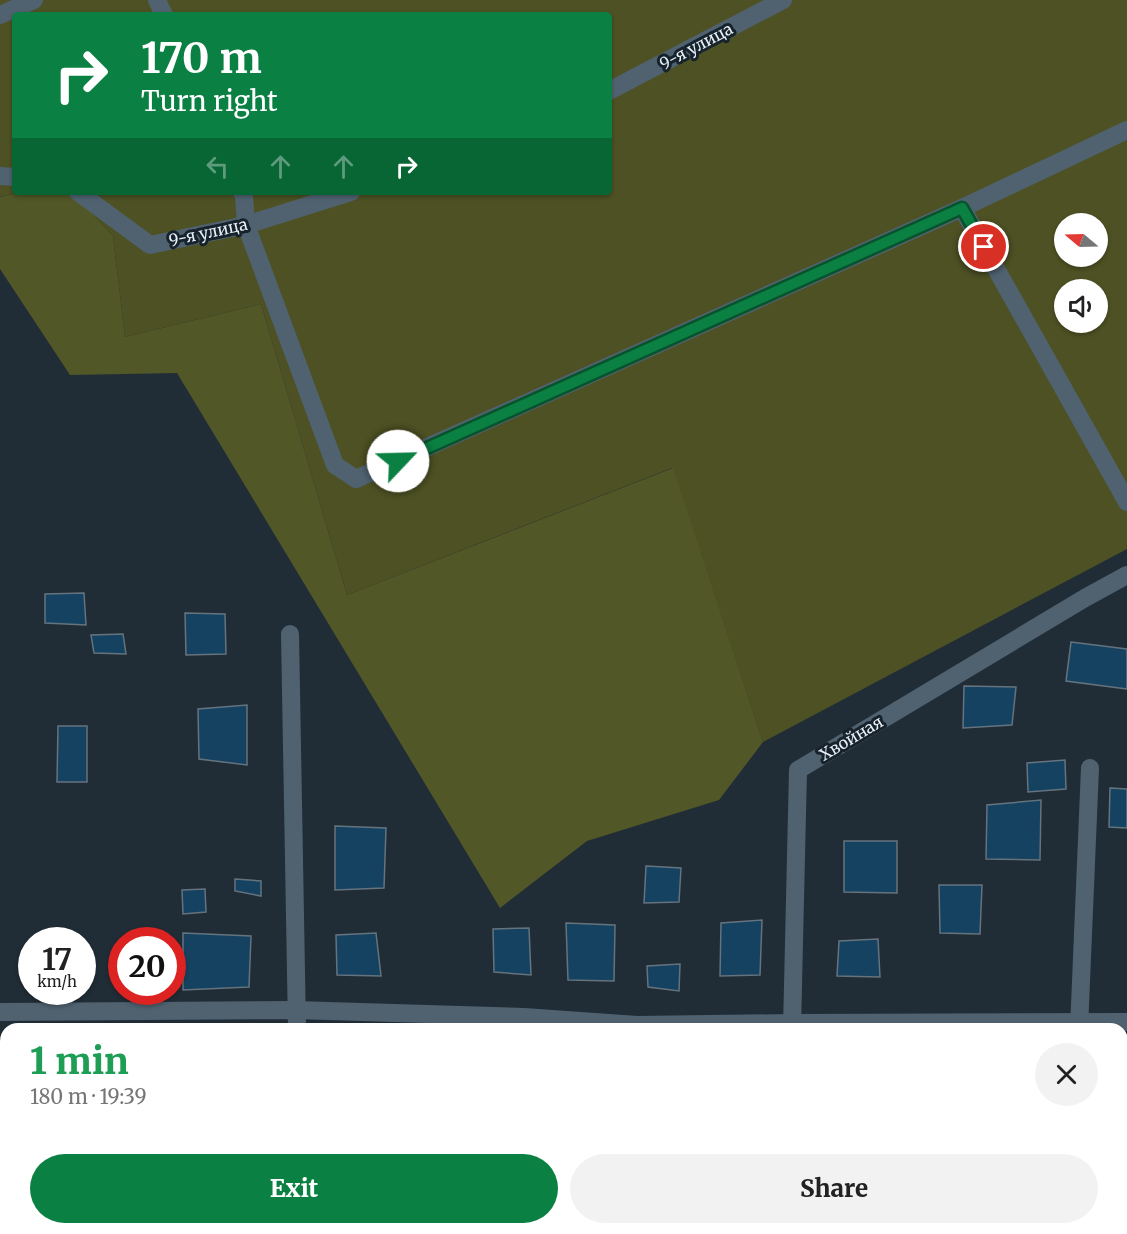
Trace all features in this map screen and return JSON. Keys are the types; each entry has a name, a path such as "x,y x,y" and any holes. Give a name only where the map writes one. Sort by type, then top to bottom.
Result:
{"street":[{"path":"0,15 34,0"},
{"name":"9-я улица","path":"612,89 783,0"},
{"path":"244,195 246,225 335,465 356,479 962,208 1127,130"},
{"name":"9-я улица","path":"82,195 150,245 246,225 341,195"},
{"path":"962,208 1127,502"},
{"name":"Хвойная","path":"792,1023 798,770 1084,598 1127,575"},
{"path":"290,634 296,1023"},
{"path":"1079,1023 1090,768"},
{"path":"0,1011 295,1010 524,1023"},
{"path":"1111,1023 1127,1022"}],"green space":[{"path":"0,0 1127,0 1127,549 763,742 672,468 347,595 261,304 125,337 113,236 76,195 612,195 612,12 12,12 12,194 0,197"},
{"path":"12,194 76,195 113,236 125,337 261,304 347,595 673,468 763,742 719,800 587,841 500,908 177,373 70,375 0,269 0,197"}],"building":[{"path":"84,593 86,625 45,623 45,594"},
{"path":"185,613 225,614 226,654 186,655"},
{"path":"123,634 126,654 94,653 91,635"},
{"path":"1071,642 1127,649 1127,689 1066,681"},
{"path":"964,686 1016,687 1012,725 963,728"},
{"path":"247,705 247,765 199,759 198,709"},
{"path":"58,726 87,726 87,782 57,782"},
{"path":"1065,760 1066,789 1028,792 1027,763"},
{"path":"1110,788 1127,789 1127,828 1109,827"},
{"path":"1041,800 1040,860 986,859 987,805"},
{"path":"335,826 386,828 384,888 335,890"},
{"path":"844,841 897,841 897,893 844,892"},
{"path":"646,866 681,868 679,902 644,903"},
{"path":"235,879 261,881 261,896 235,891"},
{"path":"939,885 982,885 980,934 940,933"},
{"path":"205,889 206,912 183,914 182,890"},
{"path":"762,920 760,975 720,976 721,923"},
{"path":"566,923 615,925 614,981 568,980"},
{"path":"529,928 531,975 494,972 493,929"},
{"path":"186,933 251,936 249,987 186,990"},
{"path":"376,933 381,976 337,975 336,935"},
{"path":"878,939 880,977 837,976 839,941"},
{"path":"680,964 679,991 648,987 647,966"}],"route":[{"path":"398,461 962,208 984,247"}]}
